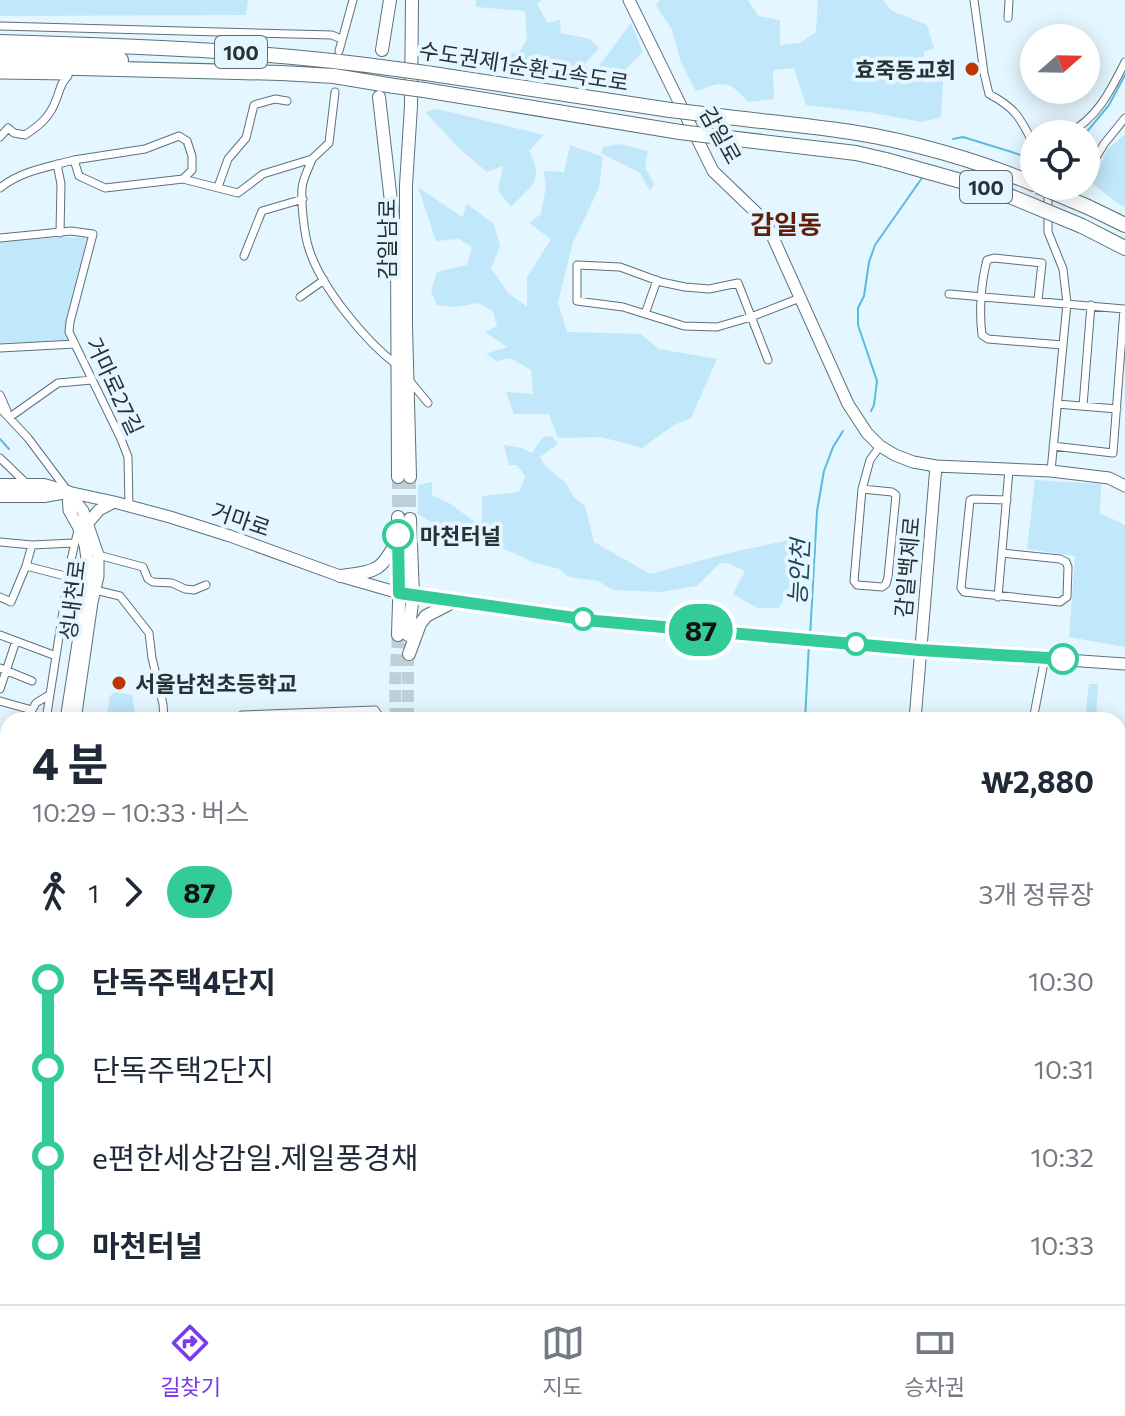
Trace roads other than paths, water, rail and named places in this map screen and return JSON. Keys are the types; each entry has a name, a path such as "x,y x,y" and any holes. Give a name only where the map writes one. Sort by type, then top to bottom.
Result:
{"highway":[{"name":"수도권제1순환고속도로","path":"0,42 86,57"},
{"name":"수도권제1순환고속도로","path":"0,66 86,57 260,53 336,60 893,140 958,158 1020,181"},
{"name":"수도권제1순환고속도로","path":"0,55 182,63 334,76 680,132 856,153 1000,192 1082,226 1125,248"},
{"name":"수도권제1순환고속도로","path":"1070,200 1122,223"}],"main road":[{"path":"382,50 390,0"},
{"name":"감일남로","path":"379,97 397,254 397,365 404,477 406,185 411,106 412,0"},
{"name":"거마로","path":"0,485 44,485 68,492"},
{"name":"거마로","path":"0,496 44,496 68,492"},
{"path":"340,576 383,565 404,518 413,595 403,635 398,537"},
{"path":"409,654 426,616 455,601"}],"street":[{"path":"339,51 353,0"},
{"name":"감일로","path":"629,0 713,171 766,222 854,415 880,446"},
{"path":"974,0 989,94 1007,104 1021,120"},
{"path":"1008,18 1009,0"},
{"path":"0,26 332,35 341,39"},
{"path":"1087,120 1104,101 1125,62"},
{"path":"0,75 68,76 62,81 48,117 25,135 8,128 0,137"},
{"path":"335,92 329,143 312,159 302,185 308,248 324,280 355,325 383,355 397,365"},
{"path":"218,187 228,159 246,138 254,105 275,99 287,101"},
{"path":"1100,151 1124,123"},
{"path":"0,188 11,179 57,164 145,149 179,136 187,141 192,156 192,170 183,179"},
{"path":"74,160 79,176 105,188 183,179 238,193 263,174 312,159"},
{"path":"57,164 61,184 60,233"},
{"path":"244,256 262,211 303,199"},
{"path":"1043,200 1048,232 1063,269 1067,303 1051,471"},
{"name":"거마로27길","path":"0,238 71,231 93,234 69,332 128,457 129,506"},
{"path":"1038,300 1042,263 987,260 982,296 982,335 988,339 1063,345"},
{"path":"768,360 751,317 738,283 709,289 685,287 620,267 577,265 577,301 623,307 684,326 717,327 751,317 800,298"},
{"path":"300,297 324,280"},
{"path":"645,314 657,280"},
{"path":"949,294 1124,309 1113,453 1053,446"},
{"path":"1083,406 1091,305"},
{"path":"0,348 75,344"},
{"path":"407,379 428,403"},
{"path":"0,395 10,417 58,383 92,380"},
{"path":"1057,404 1117,409"},
{"name":"성내천로","path":"0,408 28,438 83,511 91,588 76,712"},
{"path":"862,489 896,495 888,577 882,587 857,585 854,581 862,489 870,460 880,446 913,462 936,466 1051,471 1109,478 1125,486"},
{"path":"0,458 28,485"},
{"name":"감일백제로","path":"916,712 936,466"},
{"path":"998,597 1009,470"},
{"name":"거마로","path":"68,492 129,506 230,536 340,576 399,593 596,621 920,650 1125,664"},
{"path":"1002,553 1066,562 1067,597 1060,602 998,597 967,593 961,588 970,500 1007,500"},
{"path":"47,712 74,543 99,510 114,502"},
{"name":"성내천로","path":"68,712 91,588 98,576 98,555 84,526"},
{"path":"0,542 32,545 74,543"},
{"path":"0,597 11,602 32,545"},
{"path":"98,555 143,567 148,579 153,582 172,583 194,590 206,585"},
{"name":"성내천로","path":"26,566 69,577 91,588 120,596 149,633 164,712"},
{"path":"0,635 56,656"},
{"path":"0,689 2,669 16,641"},
{"path":"1035,712 1045,657"},
{"path":"2,669 32,681"},
{"path":"0,701 32,710 36,703 49,695"},
{"path":"322,712 376,712"}],"waterway":[{"name":"능안천","path":"1097,120 1109,105 1125,75"},
{"name":"능안천","path":"953,139 963,137 1020,155"},
{"name":"능안천","path":"871,411 877,381 858,325 858,308 864,296 875,245 922,178"},
{"name":"능안천","path":"810,637 817,511 824,471 843,431"},
{"path":"0,439 9,449"},
{"name":"능안천","path":"805,712 809,643"}],"tunnel":[{"path":"398,477 398,517"},
{"path":"410,477 410,519"},
{"path":"396,712 398,635"},
{"path":"408,643 408,712"}],"place":[{"name":"효죽동교회","path":"972,69"},
{"name":"마천터널","path":"398,535"},
{"name":"서울남천초등학교","path":"119,683"}],"district":[{"name":"감일동","path":"786,223"}]}
